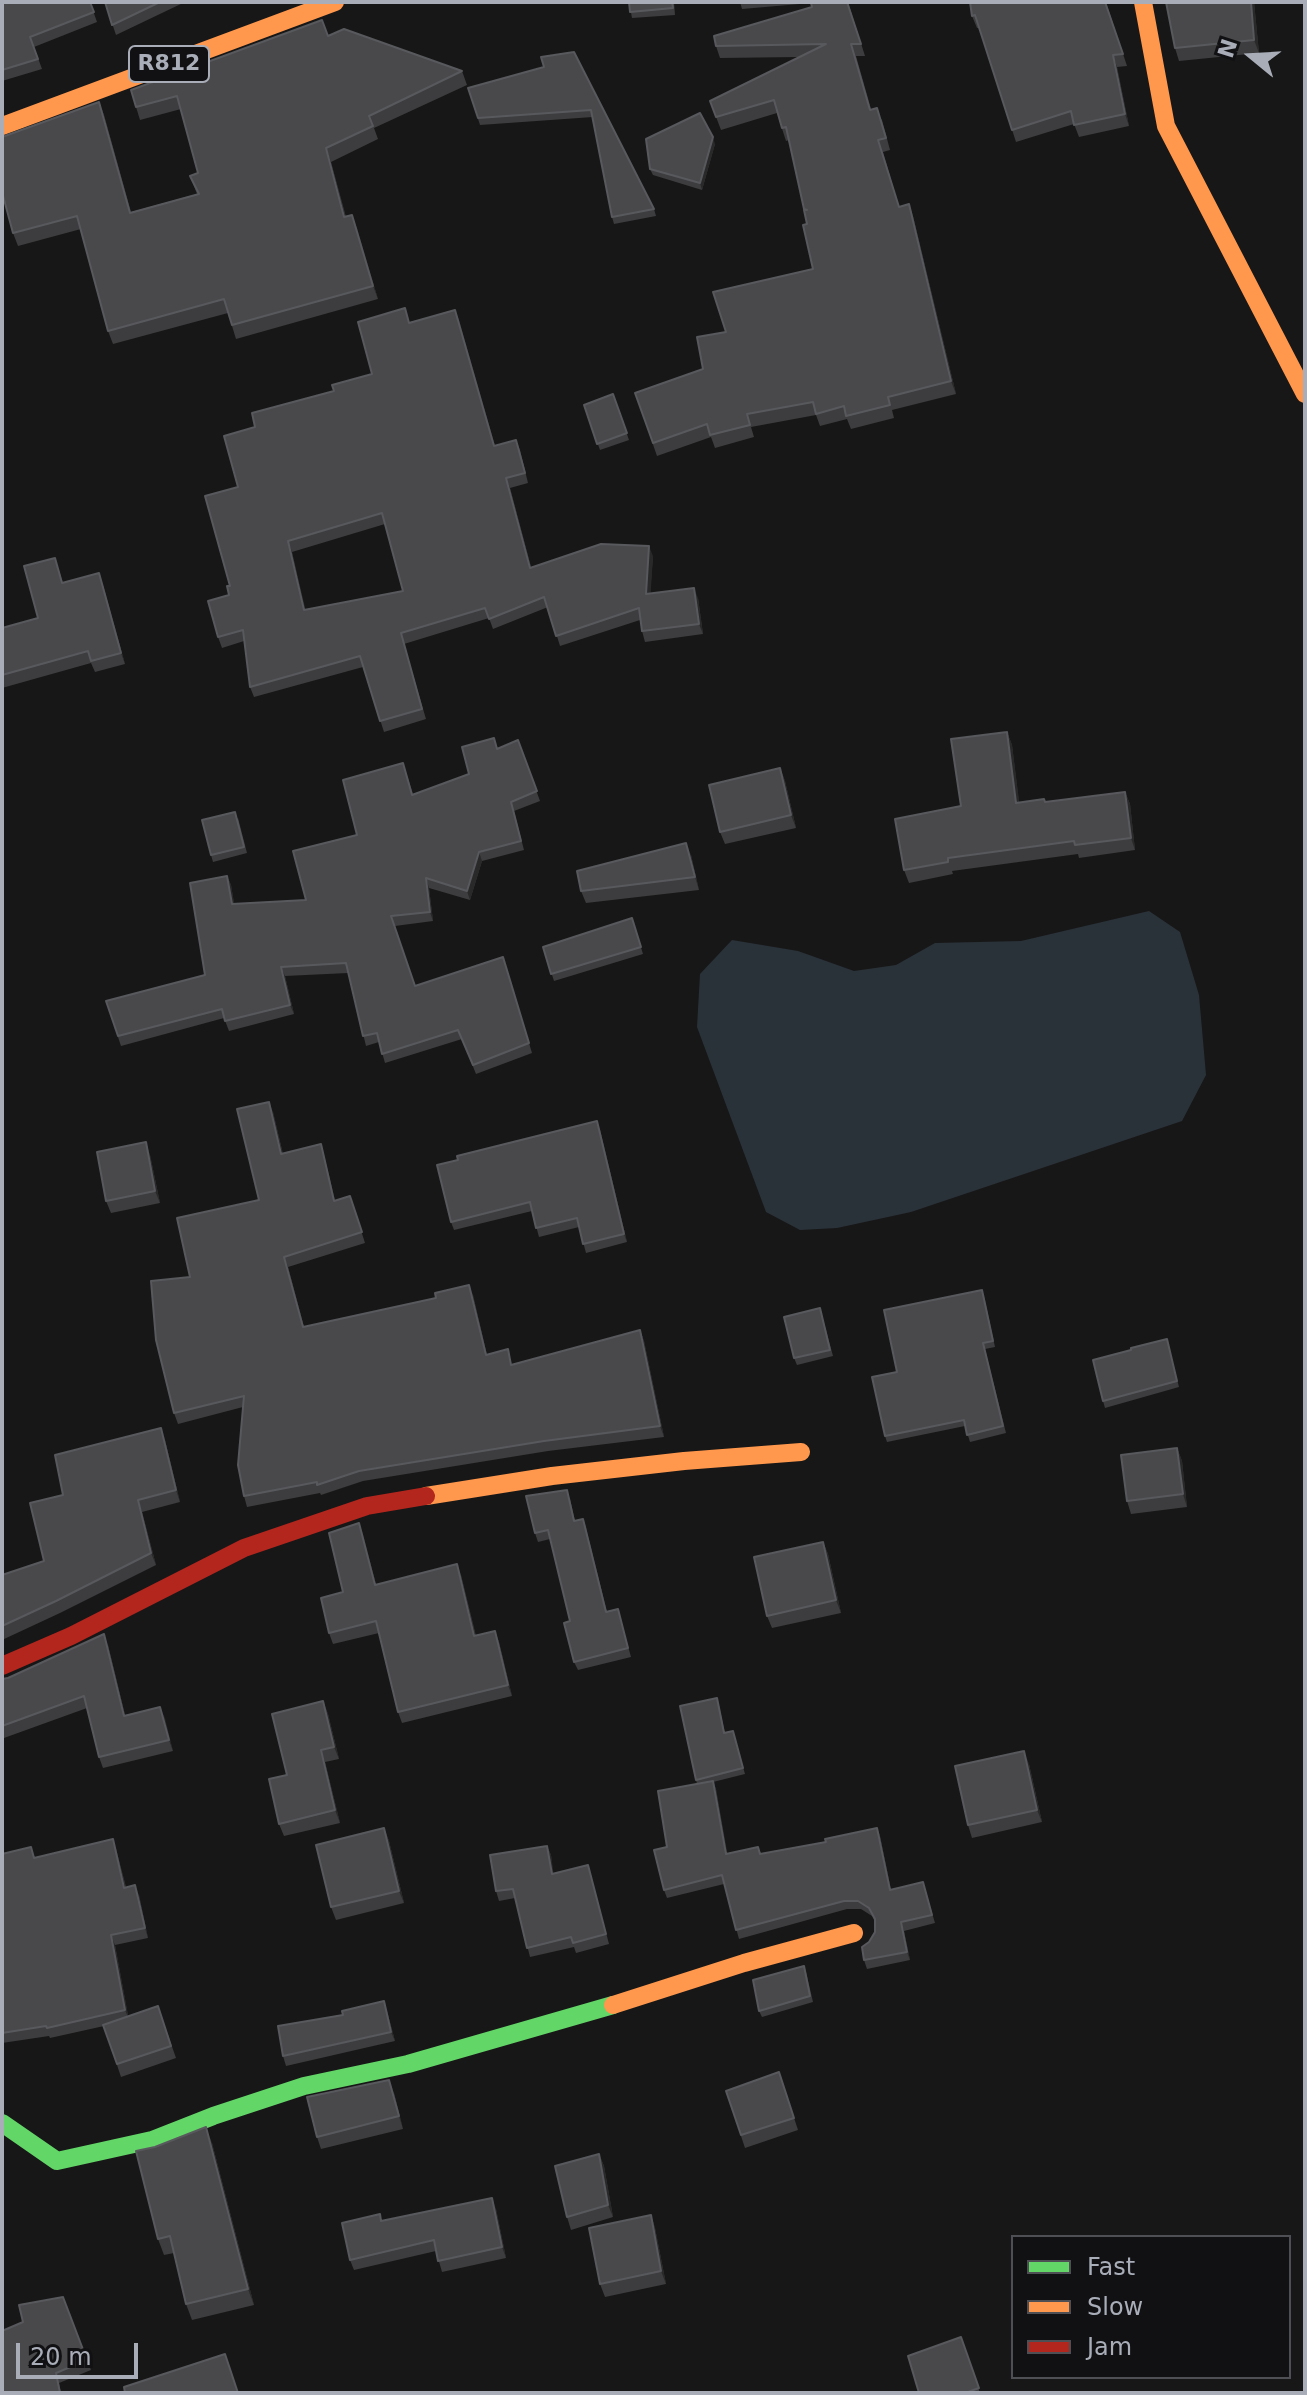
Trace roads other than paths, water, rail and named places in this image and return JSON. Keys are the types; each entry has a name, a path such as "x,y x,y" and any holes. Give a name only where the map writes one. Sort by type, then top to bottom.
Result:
{"street":[{"name":"R812","path":"2,126 335,2"},
{"path":"1143,2 1166,126 1305,394"},
{"path":"2,1666 85,1629 244,1548 367,1506 552,1476 801,1452"},
{"path":"2,2123 57,2161 152,2140 304,2086 408,2064 854,1933"}]}
